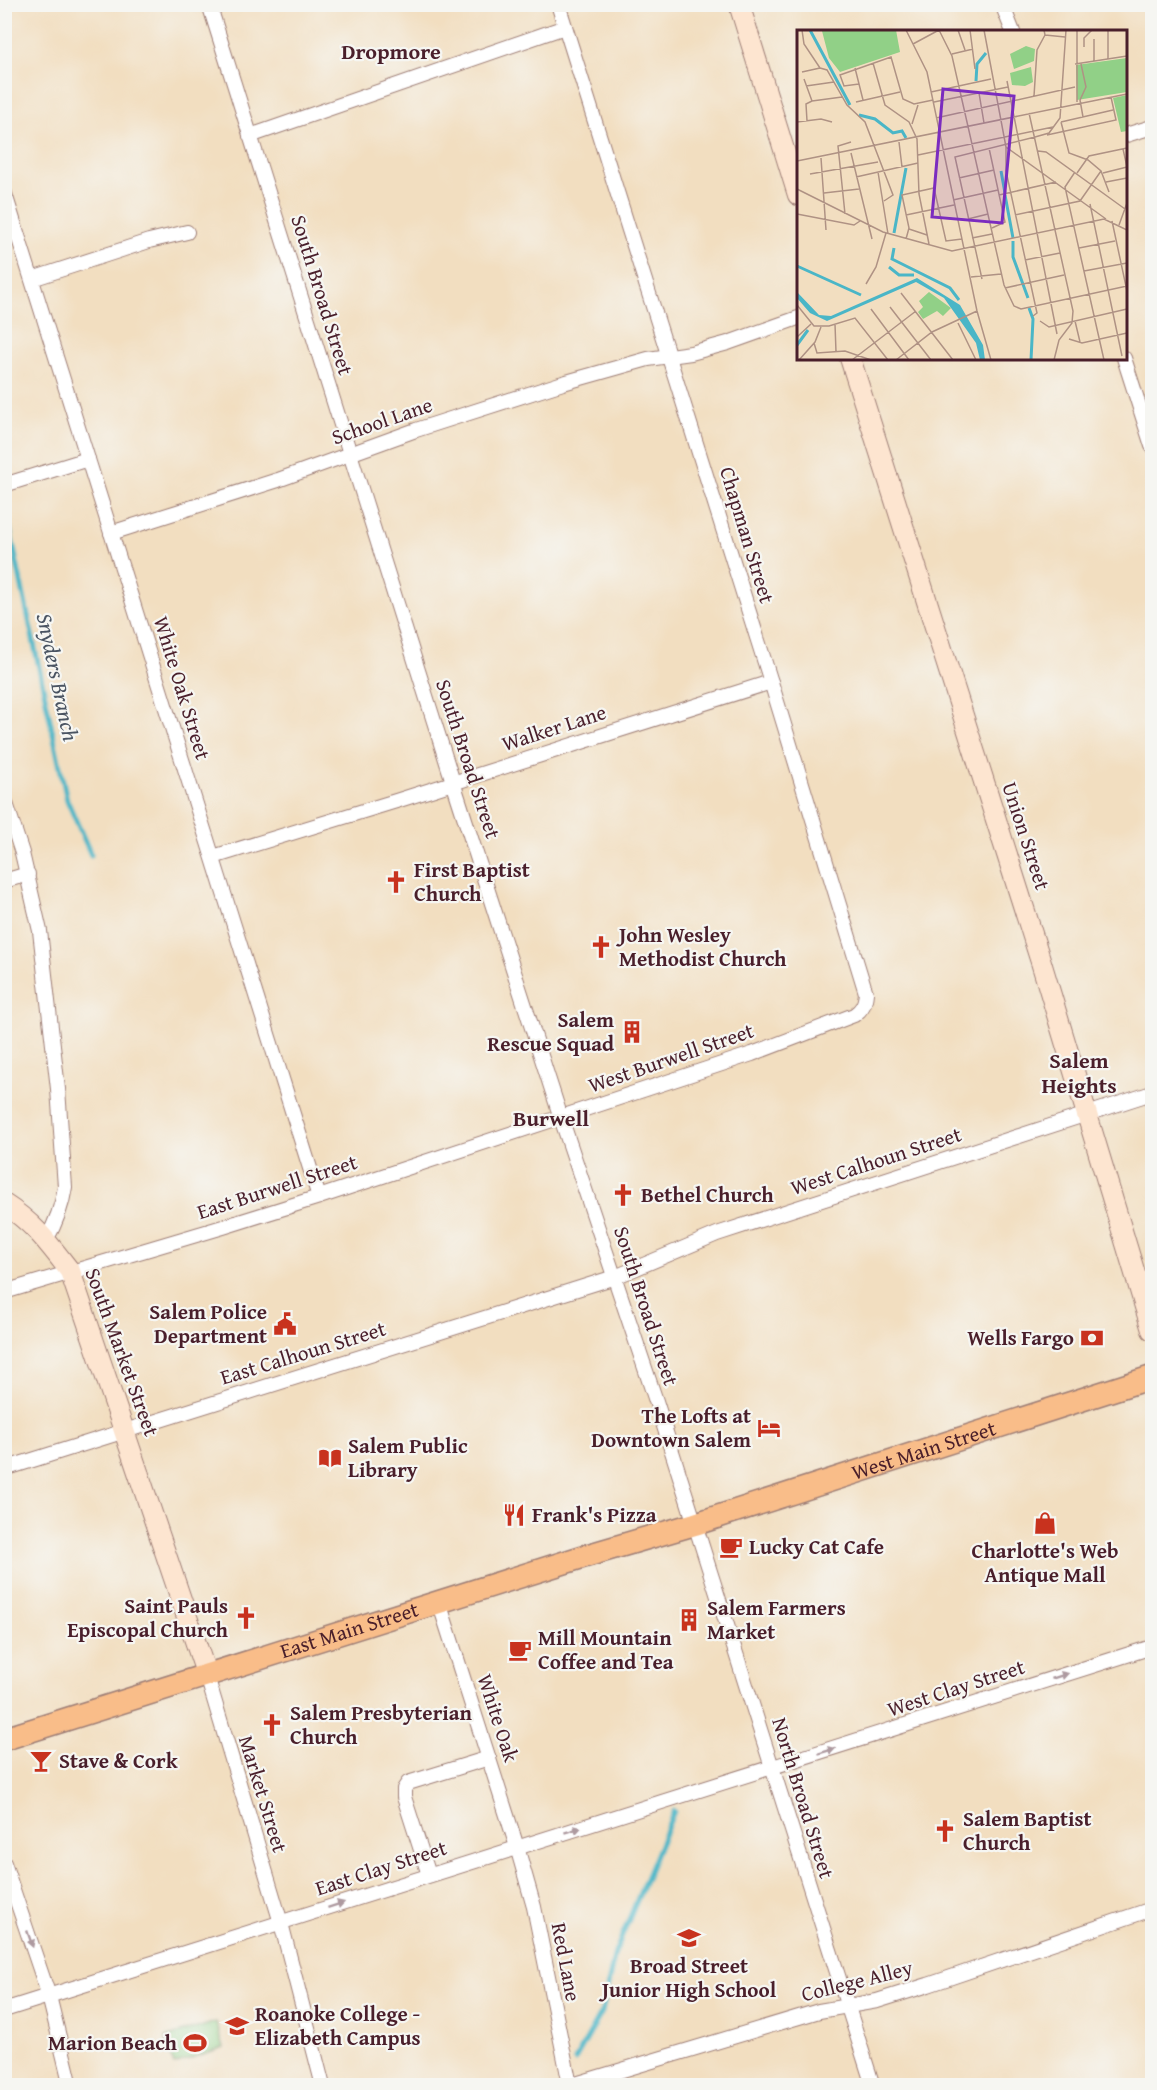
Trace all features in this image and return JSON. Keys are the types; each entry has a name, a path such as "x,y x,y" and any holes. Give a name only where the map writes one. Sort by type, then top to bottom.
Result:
{"main road":[{"name":"West Main Street","path":"695,1524 1152,1377"},
{"name":"East Main Street","path":"4,1739 695,1524"}],"street":[{"name":"South Broad Street","path":"209,4 453,782 695,1524"},
{"name":"Chapman Street","path":"558,4 866,993 865,1002 854,1015 794,1038"},
{"path":"739,4 797,192"},
{"path":"1002,4 1012,30"},
{"path":"250,136 565,27"},
{"path":"1127,134 1152,127"},
{"name":"White Oak Street","path":"4,191 319,1197"},
{"path":"32,279 149,241 187,232"},
{"name":"School Lane","path":"111,533 278,480 416,430 563,383 648,359 728,343 797,318"},
{"name":"Union Street","path":"851,360 1041,962 1152,1330"},
{"path":"1126,360 1152,446"},
{"path":"4,485 88,459"},
{"name":"Walker Lane","path":"213,857 771,682"},
{"path":"4,796 28,874 40,931 58,1089 65,1187 63,1203 46,1240"},
{"path":"4,881 28,874"},
{"name":"West Burwell Street","path":"561,1118 794,1038"},
{"name":"West Calhoun Street","path":"615,1277 717,1234 1152,1093"},
{"name":"East Burwell Street","path":"4,1292 223,1227 561,1118"},
{"name":"South Market Street","path":"4,1204 25,1218 70,1271 207,1676"},
{"name":"East Calhoun Street","path":"4,1468 615,1277"},
{"name":"North Broad Street","path":"695,1524 873,2085"},
{"name":"White Oak","path":"439,1602 517,1847"},
{"name":"West Clay Street","path":"771,1768 1152,1647"},
{"name":"Market Street","path":"207,1676 281,1923 322,2085"},
{"path":"429,1875 404,1797 404,1789 408,1783 489,1758"},
{"name":"East Clay Street","path":"4,2010 771,1768"},
{"name":"Red Lane","path":"517,1847 534,1907 569,2085"},
{"path":"4,1863 49,1996 71,2085"},
{"name":"College Alley","path":"569,2085 808,2014 846,2005 877,2001 928,1986 1152,1909"}],"green space":[{"name":"Marion Beach","path":"216,2022 224,2048 174,2065 165,2038"}],"waterway":[{"name":"Snyders Branch","path":"4,502 67,800 91,855"},
{"path":"575,2060 602,2012 615,1953 674,1811"}],"place":[{"name":"First Baptist Church","path":"396,882"},
{"name":"John Wesley Methodist Church","path":"601,947"},
{"name":"Salem Rescue Squad","path":"632,1032"},
{"name":"Bethel Church","path":"623,1195"},
{"name":"Salem Police Department","path":"285,1324"},
{"name":"Wells Fargo","path":"1092,1338"},
{"name":"The Lofts at Downtown Salem","path":"769,1428"},
{"name":"Salem Public Library","path":"330,1458"},
{"name":"Frank's Pizza","path":"514,1515"},
{"name":"Charlotte's Web Antique Mall","path":"1045,1523"},
{"name":"Lucky Cat Cafe","path":"731,1547"},
{"name":"Saint Pauls Episcopal Church","path":"246,1618"},
{"name":"Salem Farmers Market","path":"689,1620"},
{"name":"Mill Mountain Coffee and Tea","path":"520,1650"},
{"name":"Salem Presbyterian Church","path":"272,1725"},
{"name":"Stave & Cork","path":"41,1761"},
{"name":"Salem Baptist Church","path":"945,1831"},
{"name":"Broad Street Junior High School","path":"689,1938"},
{"name":"Roanoke College - Elizabeth Campus","path":"237,2026"},
{"name":"Marion Beach","path":"195,2043"}],"district":[{"name":"Dropmore","path":"391,51"},
{"name":"Salem Heights","path":"1079,1072"},
{"name":"Burwell","path":"551,1118"}]}
